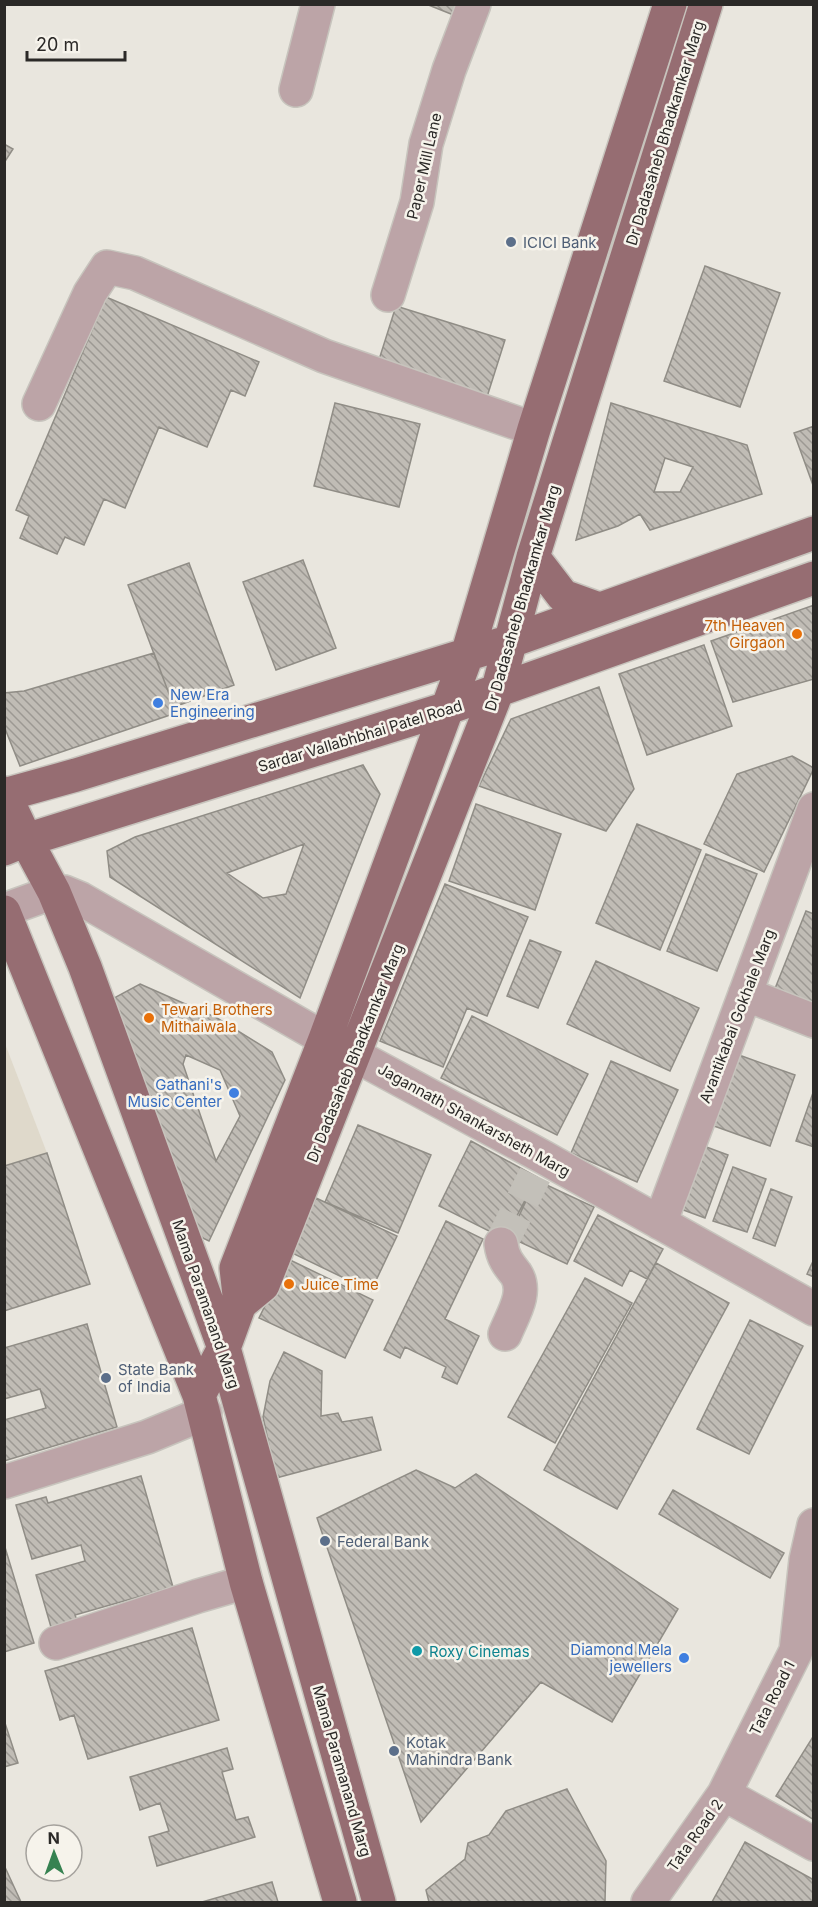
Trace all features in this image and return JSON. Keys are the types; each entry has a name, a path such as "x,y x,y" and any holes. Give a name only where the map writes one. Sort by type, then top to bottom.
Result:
{"main road":[{"path":"202,1404 240,1304 236,1268 325,1039 467,654 534,429 670,4"},
{"name":"Dr Dadasaheb Bhadkamkar Marg","path":"240,1304 263,1285 497,692 533,556 706,4"},
{"path":"5,794 75,775 512,641 813,533"},
{"path":"533,556 563,596 599,609"},
{"name":"Sardar Vallabhbhai Patel Road","path":"15,844 497,692 813,578"},
{"name":"Mama Paramanand Marg","path":"5,794 15,844 54,891 85,967 224,1348 379,1902"},
{"path":"394,854 429,867"},
{"path":"4,911 202,1404 246,1582 340,1902"},
{"path":"277,1163 307,1174"}],"street":[{"path":"296,90 318,4"},
{"name":"Paper Mill Lane","path":"388,295 417,202 426,144 448,70 474,4"},
{"path":"39,404 90,293 107,267 135,273 324,356 534,429"},
{"name":"Avantikabai Gokhale Marg","path":"660,1223 813,809"},
{"path":"4,911 54,891"},
{"name":"Jagannath Shankarsheth Marg","path":"54,891 81,899 355,1056 539,1166 660,1223 813,1309"},
{"path":"745,994 813,1021"},
{"path":"501,1244 503,1257 521,1285 519,1299 505,1334"},
{"path":"4,1482 147,1437 202,1404"},
{"name":"Tata Road 1","path":"724,1794 805,1653 806,1560 813,1525"},
{"path":"56,1642 246,1582"},
{"name":"Tata Road 2","path":"648,1902 724,1794 813,1844"}],"shaded area":[{"path":"4,1041 47,1153 4,1166"}],"building":[{"path":"426,4 461,4 456,16"},
{"path":"4,144 13,149 4,163"},
{"path":"705,266 780,293 740,407 664,381"},
{"path":"106,297 259,362 245,396 231,390 207,447 159,427 125,508 104,499 84,545 65,537 57,554 20,538 29,516 16,510"},
{"path":"396,306 505,340 486,400 377,366"},
{"path":"335,403 420,424 399,507 314,486"},
{"path":"611,403 747,445 762,494 650,530 640,514 618,526 576,540","holes":["665,458 693,467 680,492 654,492"]},
{"path":"814,426 814,488 794,433"},
{"path":"303,560 336,648 276,670 243,582"},
{"path":"189,563 234,685 174,707 128,585"},
{"path":"814,605 814,679 733,702 711,641"},
{"path":"704,645 732,726 647,755 619,674"},
{"path":"154,653 176,713 20,766 4,726 4,693 24,691"},
{"path":"599,687 634,789 606,831 479,786 511,719"},
{"path":"792,756 814,768 764,872 704,844 737,774"},
{"path":"363,765 380,794 300,998 110,877 107,851 135,837","holes":["304,844 286,894 263,898 227,873"]},
{"path":"476,804 561,834 535,910 449,881"},
{"path":"637,824 701,850 660,950 596,923"},
{"path":"706,854 757,874 717,971 667,951"},
{"path":"445,884 528,917 487,1016 467,1008 443,1067 380,1041"},
{"path":"806,911 814,914 814,1013 772,996"},
{"path":"530,940 561,952 538,1008 507,996"},
{"path":"596,961 699,1008 670,1071 567,1024"},
{"path":"140,984 217,1018 272,1052 285,1080 209,1241 190,1232 114,998","holes":["186,1055 220,1070 240,1116 216,1161 183,1064"]},
{"path":"472,1016 588,1074 557,1135 441,1078"},
{"path":"739,1055 795,1075 770,1146 714,1126"},
{"path":"611,1061 678,1090 637,1182 571,1153"},
{"path":"814,1090 814,1147 796,1141"},
{"path":"358,1125 431,1155 398,1233 325,1202"},
{"path":"471,1141 537,1177 505,1239 439,1206"},
{"path":"701,1145 728,1155 705,1218 678,1208"},
{"path":"47,1153 90,1284 4,1311 4,1166"},
{"path":"733,1167 766,1179 747,1232 713,1221"},
{"path":"536,1180 594,1207 567,1264 509,1237"},
{"path":"771,1189 792,1197 775,1246 753,1238"},
{"path":"316,1198 397,1236 371,1291 290,1252"},
{"path":"598,1215 663,1249 647,1279 630,1270 622,1286 574,1261"},
{"path":"446,1221 483,1239 445,1319 479,1336 457,1384 442,1377 446,1367 405,1347 400,1358 384,1350"},
{"path":"288,1259 373,1300 345,1358 259,1318"},
{"path":"814,1259 814,1277 807,1274"},
{"path":"656,1263 729,1303 617,1509 544,1470"},
{"path":"585,1278 632,1303 555,1443 508,1417"},
{"path":"750,1320 803,1346 749,1454 697,1429"},
{"path":"87,1324 117,1427 4,1461 4,1420 46,1408 40,1389 4,1399 4,1348"},
{"path":"284,1352 322,1371 321,1416 338,1413 342,1422 372,1417 381,1450 276,1478 263,1417 270,1381"},
{"path":"416,1470 455,1488 476,1474 678,1609 612,1722 541,1682 421,1822 317,1518"},
{"path":"141,1476 173,1587 75,1615 79,1626 53,1634 36,1575 85,1561 81,1545 32,1559 16,1505 46,1497 48,1503"},
{"path":"673,1490 784,1553 770,1578 659,1514"},
{"path":"4,1544 34,1643 4,1652"},
{"path":"192,1628 219,1720 88,1759 74,1715 60,1720 45,1671"},
{"path":"4,1720 18,1763 4,1767"},
{"path":"814,1735 814,1820 776,1796"},
{"path":"227,1748 233,1769 222,1772 236,1820 248,1817 255,1837 157,1866 149,1837 169,1831 160,1803 140,1810 130,1777"},
{"path":"567,1789 606,1861 605,1902 429,1902 426,1890 465,1859 468,1843 489,1835 506,1811"},
{"path":"745,1842 814,1880 814,1902 712,1902"},
{"path":"4,1865 21,1902 4,1902"},
{"path":"272,1882 278,1902 202,1902"}],"tunnel":[{"path":"501,1244 535,1175"}],"place":[{"name":"ICICI Bank","path":"511,242"},
{"name":"7th Heaven Girgaon","path":"797,634"},
{"name":"New Era Engineering","path":"158,703"},
{"name":"Tewari Brothers Mithaiwala","path":"149,1018"},
{"name":"Gathani's Music Center","path":"234,1093"},
{"name":"Juice Time","path":"289,1284"},
{"name":"State Bank of India","path":"106,1378"},
{"name":"Federal Bank","path":"325,1541"},
{"name":"Roxy Cinemas","path":"417,1651"},
{"name":"Diamond Mela jewellers","path":"684,1658"},
{"name":"Kotak Mahindra Bank","path":"394,1751"}]}
